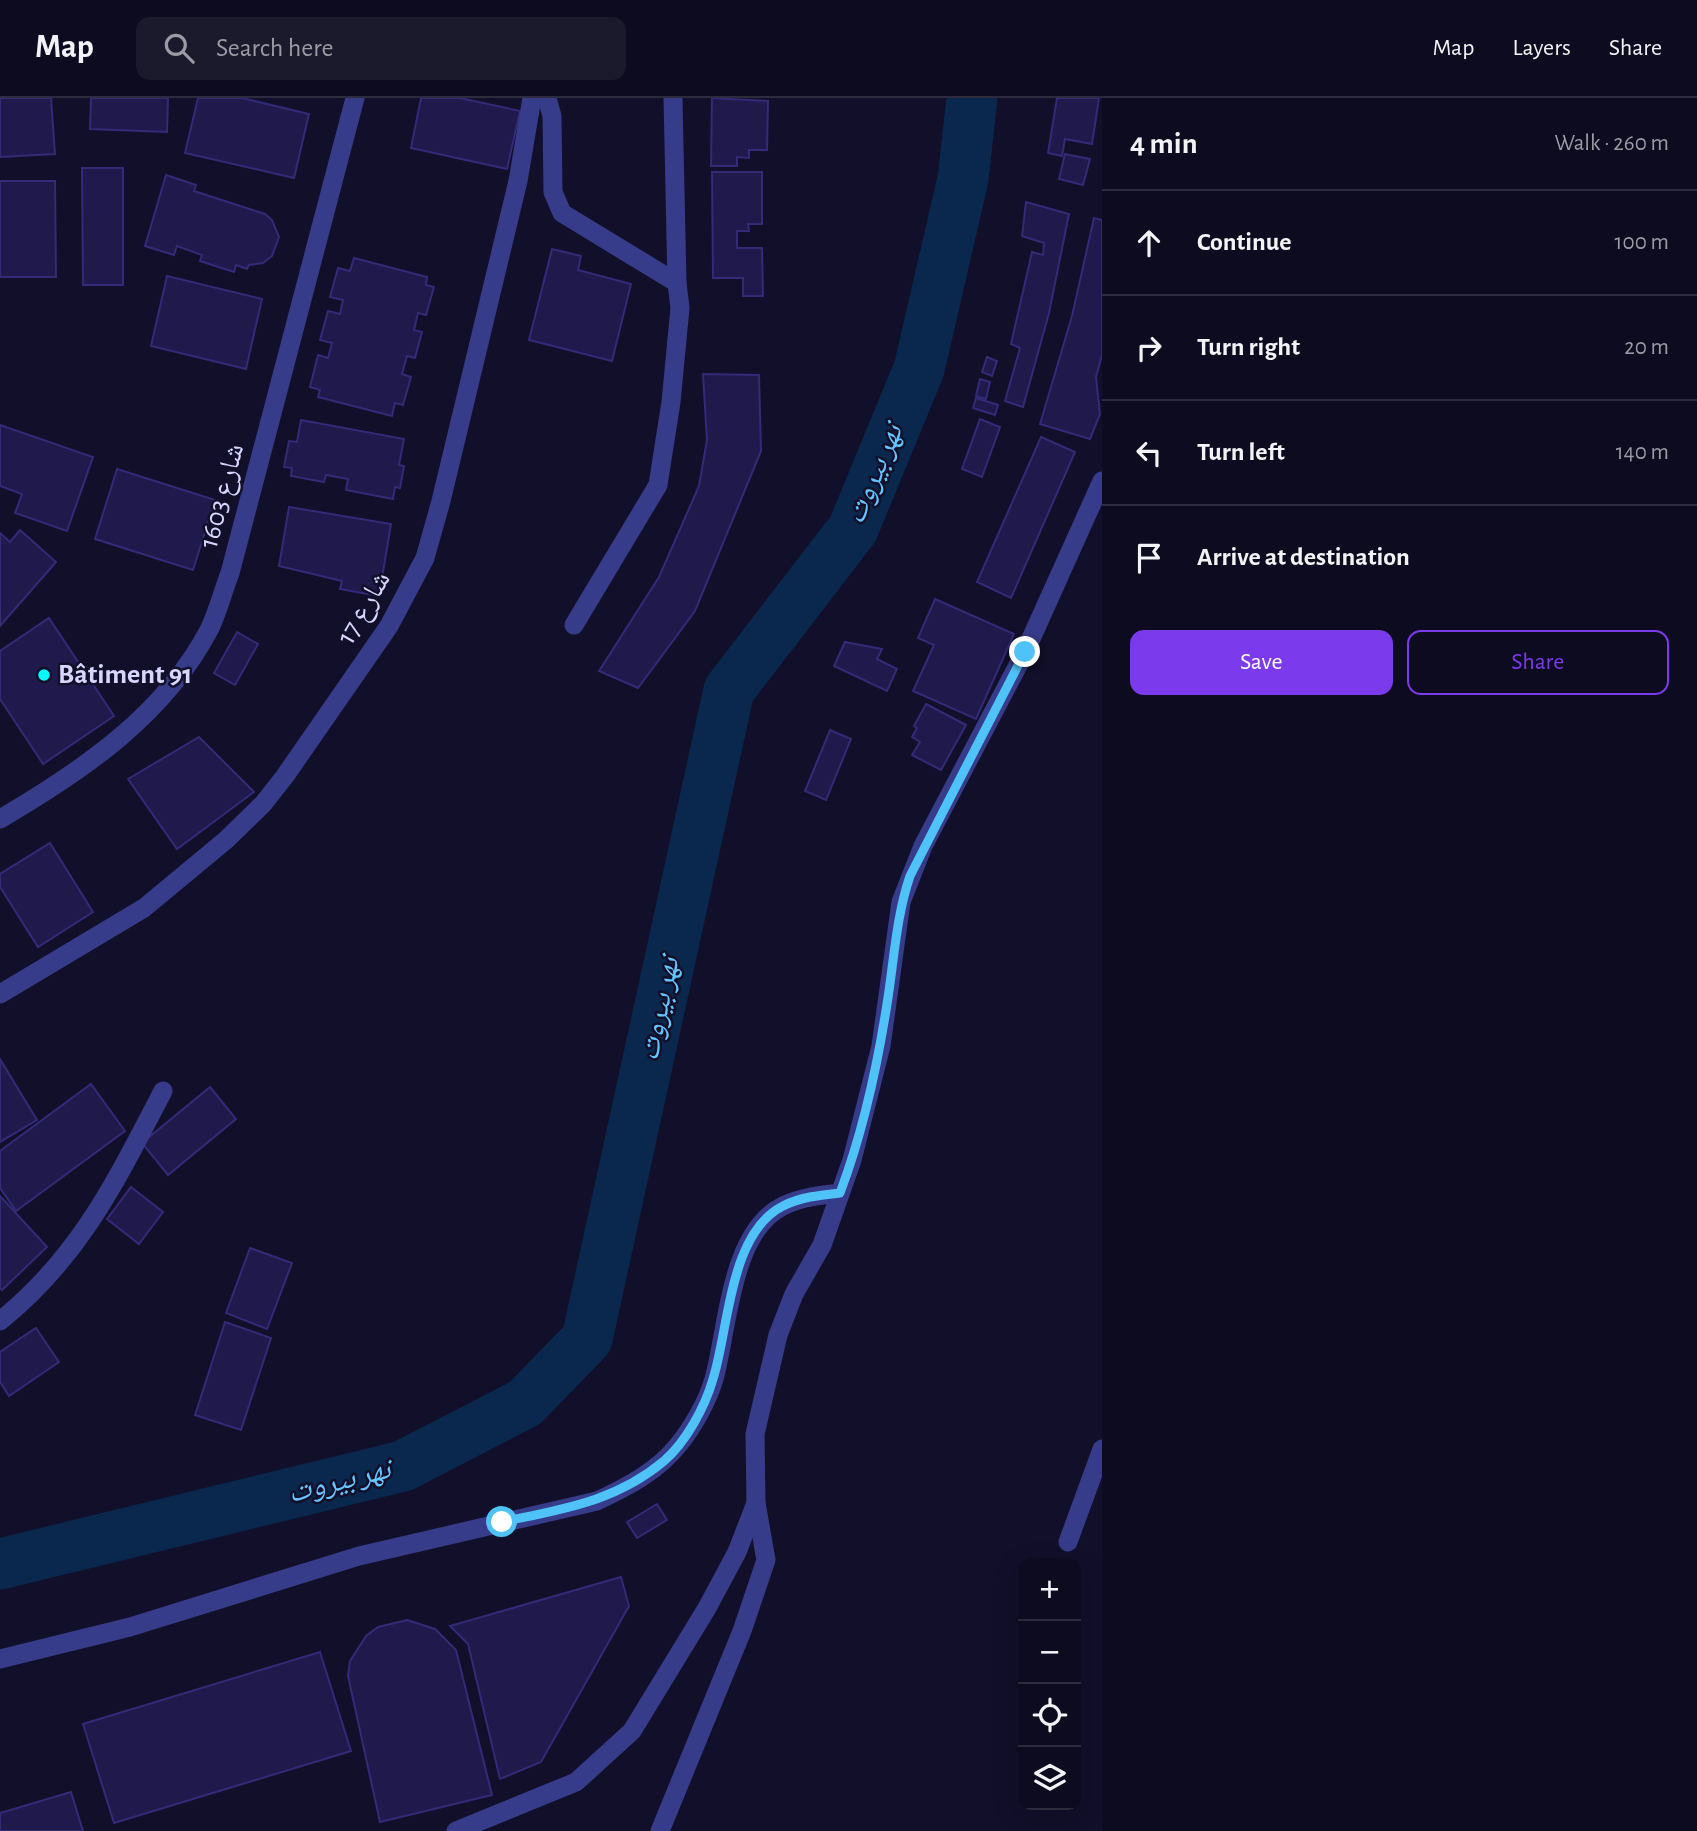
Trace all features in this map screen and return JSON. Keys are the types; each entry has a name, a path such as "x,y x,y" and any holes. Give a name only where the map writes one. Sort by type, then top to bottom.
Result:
{"street":[{"name":"شارع 1603","path":"0,819 97,756 148,715 210,628 230,573 355,98"},
{"name":"شارع 17","path":"0,994 144,908 226,840 263,804 285,776 389,626 425,558 441,502 517,181 532,98"},
{"path":"547,98 551,106 553,192 562,213 677,283"},
{"path":"574,625 658,485 671,402 680,308 677,283 674,98"},
{"path":"660,1831 742,1631 766,1560 756,1503 753,1446 778,1335 794,1294 822,1245 852,1160 881,1046 901,902 910,876 1025,652 1102,481"},
{"path":"0,1321 68,1256 105,1202 163,1091"},
{"path":"0,1659 130,1627 359,1556 597,1502 625,1487 665,1460 681,1443 699,1411 713,1380 737,1270 756,1231 782,1206 809,1197 840,1193"},
{"path":"1068,1542 1102,1449"},
{"path":"456,1831 576,1782 632,1731 707,1608 737,1552 756,1503"}],"building":[{"path":"0,98 51,98 55,154 0,157"},
{"path":"91,98 168,98 167,132 90,129"},
{"path":"198,98 242,98 309,114 294,178 185,153"},
{"path":"421,98 460,98 520,111 507,169 411,148"},
{"path":"712,98 768,101 767,150 749,150 749,158 737,157 737,166 711,166"},
{"path":"1057,98 1099,98 1092,144 1065,139 1062,156 1048,153"},
{"path":"1065,154 1090,159 1083,185 1059,179"},
{"path":"82,168 123,168 123,285 83,285"},
{"path":"712,172 762,172 762,224 748,224 749,231 737,231 737,248 762,248 763,296 743,296 743,278 713,278"},
{"path":"166,175 196,185 194,191 265,214 272,220 279,237 272,256 263,263 249,265 247,269 236,265 234,272 200,261 202,255 177,246 174,255 145,246"},
{"path":"0,181 55,181 56,277 0,277"},
{"path":"1026,202 1069,214 1049,313 1023,407 1005,401 1020,348 1011,344 1032,252 1043,255 1044,243 1022,236"},
{"path":"1094,218 1102,220 1102,355 1096,377 1100,414 1090,439 1040,424 1072,316"},
{"path":"552,249 581,256 578,270 631,284 612,361 529,340"},
{"path":"354,258 427,277 426,285 434,287 426,315 418,313 414,330 422,332 415,358 407,356 402,374 411,377 403,405 395,403 392,416 318,397 320,390 310,387 318,355 328,358 332,343 320,340 328,311 340,314 343,300 330,297 338,268 350,271"},
{"path":"167,276 262,299 246,369 151,346"},
{"path":"987,357 997,361 992,376 982,372"},
{"path":"703,374 759,375 761,451 695,611 638,688 599,671 659,577 699,486 707,440"},
{"path":"980,379 990,382 986,399 976,396"},
{"path":"976,398 998,405 995,415 973,408"},
{"path":"980,419 1000,427 982,477 962,469"},
{"path":"301,420 404,439 399,465 404,466 400,488 395,487 393,499 346,490 348,479 326,475 324,482 291,476 292,468 284,467 289,441 297,442"},
{"path":"0,425 93,457 67,531 15,513 22,494 0,486"},
{"path":"1041,437 1075,452 1011,598 977,582"},
{"path":"117,469 215,500 193,570 95,539"},
{"path":"289,507 391,524 379,596 340,589 342,581 279,566"},
{"path":"20,530 56,562 0,626 0,533 10,542"},
{"path":"935,599 1014,634 976,719 913,691 934,645 918,638"},
{"name":"Bâtiment 91","path":"49,618 114,716 43,764 0,699 0,651"},
{"path":"237,632 258,644 235,685 214,673"},
{"path":"845,642 882,649 877,659 897,669 887,691 834,666"},
{"path":"926,704 966,725 941,770 912,755 920,742 912,737 917,728 914,726"},
{"path":"830,730 851,739 826,800 805,791"},
{"path":"199,737 254,792 177,849 128,779"},
{"path":"50,843 93,912 38,947 0,887 0,874"},
{"path":"0,1059 37,1120 0,1142"},
{"path":"91,1084 125,1131 16,1211 0,1188 0,1151"},
{"path":"210,1087 236,1119 168,1175 142,1143"},
{"path":"131,1187 163,1212 139,1244 107,1219"},
{"path":"0,1196 47,1247 2,1290 0,1288"},
{"path":"250,1248 292,1263 267,1329 226,1313"},
{"path":"225,1322 271,1338 241,1430 195,1415"},
{"path":"36,1328 59,1362 9,1396 0,1382 0,1352"},
{"path":"657,1504 667,1520 637,1538 627,1522"},
{"path":"621,1577 629,1606 541,1762 500,1779 468,1644 450,1626"},
{"path":"407,1620 435,1629 456,1650 492,1795 380,1822 348,1676 350,1661 366,1636 378,1627"},
{"path":"320,1652 351,1751 114,1823 83,1724"},
{"path":"71,1792 83,1831 0,1831 0,1813"}],"waterway":[{"name":"نهر بيروت","path":"0,1564 403,1466 525,1403 587,1339 729,690 853,529 919,369 963,179 972,98"}],"place":[{"name":"Bâtiment 91","path":"44,675"}],"route":[{"path":"502,1522 597,1502 665,1460 681,1443 713,1380 737,1270 756,1231 782,1206 809,1197 840,1193 852,1160 881,1046 901,902 923,846 1025,652"}]}
